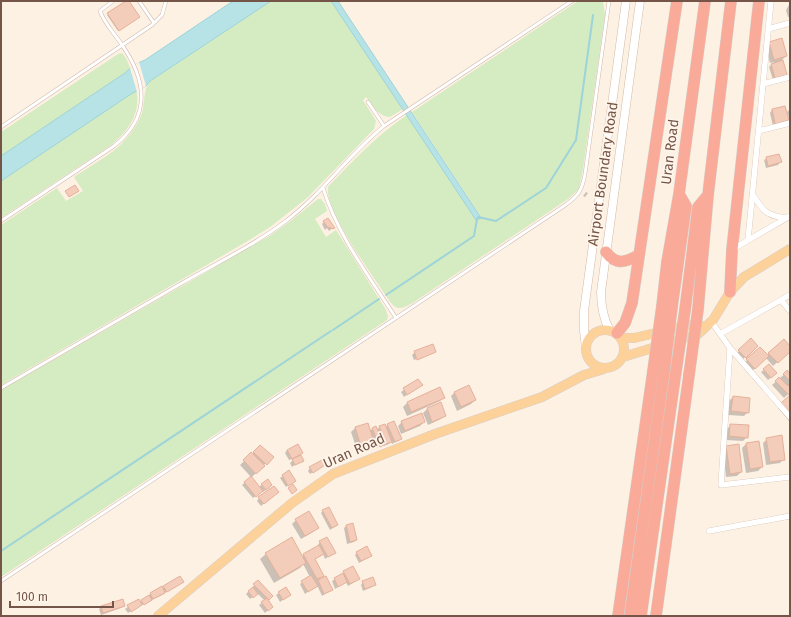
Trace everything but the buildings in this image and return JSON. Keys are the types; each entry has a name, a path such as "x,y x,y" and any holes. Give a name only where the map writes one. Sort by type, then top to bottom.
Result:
{"highway":[{"path":"616,334 625,323 629,314 677,1"},
{"name":"Uran Road","path":"630,616 667,307 686,206 680,194 705,1"},
{"path":"656,616 698,309 708,196 731,1"},
{"path":"730,292 732,250 759,1"},
{"path":"641,616 685,310 698,207 708,196"},
{"path":"606,252 610,258 617,261 624,261 639,255"},
{"path":"618,616 659,372"}],"main road":[{"path":"623,357 698,334 708,324 730,292 744,277 790,249"},
{"path":"616,334 624,344 625,351 623,357 616,366 604,369 593,364 586,351 588,341 597,332 604,330 634,338 695,324 708,324"},
{"name":"Uran Road","path":"574,380 582,370 585,362 586,351"},
{"name":"Uran Road","path":"158,616 292,503 333,474 435,434 542,397 584,375 604,369"}],"street":[{"name":"Airport Boundary Road","path":"586,351 584,310 626,1"},
{"name":"Airport Boundary Road","path":"616,334 604,318 601,305 606,252 640,1"},
{"path":"748,240 771,1"},
{"path":"768,29 790,23"},
{"path":"763,84 790,77"},
{"path":"759,131 790,123"},
{"path":"753,195 766,212 773,216 788,217"},
{"path":"732,250 788,217"},
{"path":"720,334 790,295"},
{"path":"781,300 790,311"},
{"path":"708,324 720,334 730,348 790,417"},
{"path":"730,348 721,486 790,477"},
{"path":"709,532 790,516"}],"lane":[{"path":"1,221 122,140 131,129 139,114 142,89 134,65 123,45 100,11 114,1"},
{"path":"139,1 154,23"},
{"path":"1,127 154,23 162,15 166,1"},
{"path":"1,388 264,235 297,212 323,188 363,144 384,126 572,1"},
{"path":"1,581 572,200 581,190 585,174 609,1"},
{"path":"368,102 384,126"},
{"path":"323,188 328,204 340,231 396,318"}],"green space":[{"path":"271,1 331,1 403,109 390,117 382,115 366,97 363,100 376,121 374,129 307,198 270,227 251,239 1,385 1,225 57,188 66,201 83,191 74,177 114,151 130,134 142,113 145,92 150,81"},
{"path":"578,1 603,1 605,15 579,189 568,199 411,304 403,308 394,306 342,228 329,198 328,187 375,140 407,115 476,219 481,217 412,112"},
{"path":"122,53 126,58 137,94 134,117 125,131 108,147 1,218 1,132 118,54"},
{"path":"318,199 321,199 325,204 327,211 315,219 326,237 336,230 386,310 388,317 387,320 1,577 1,390 271,235"}],"water":[{"path":"233,1 271,1 150,81 146,86 131,94 1,181 1,156 125,73 134,65 145,60"},
{"path":"331,1 338,1 481,218 476,220"}],"pier":[{"path":"139,62 146,86 137,92 130,68"}],"waterway":[{"path":"478,217 496,221 546,188 576,140 593,15"},
{"path":"386,295 474,236 477,219"},
{"path":"333,330 379,299"},
{"path":"1,551 331,331"}]}
